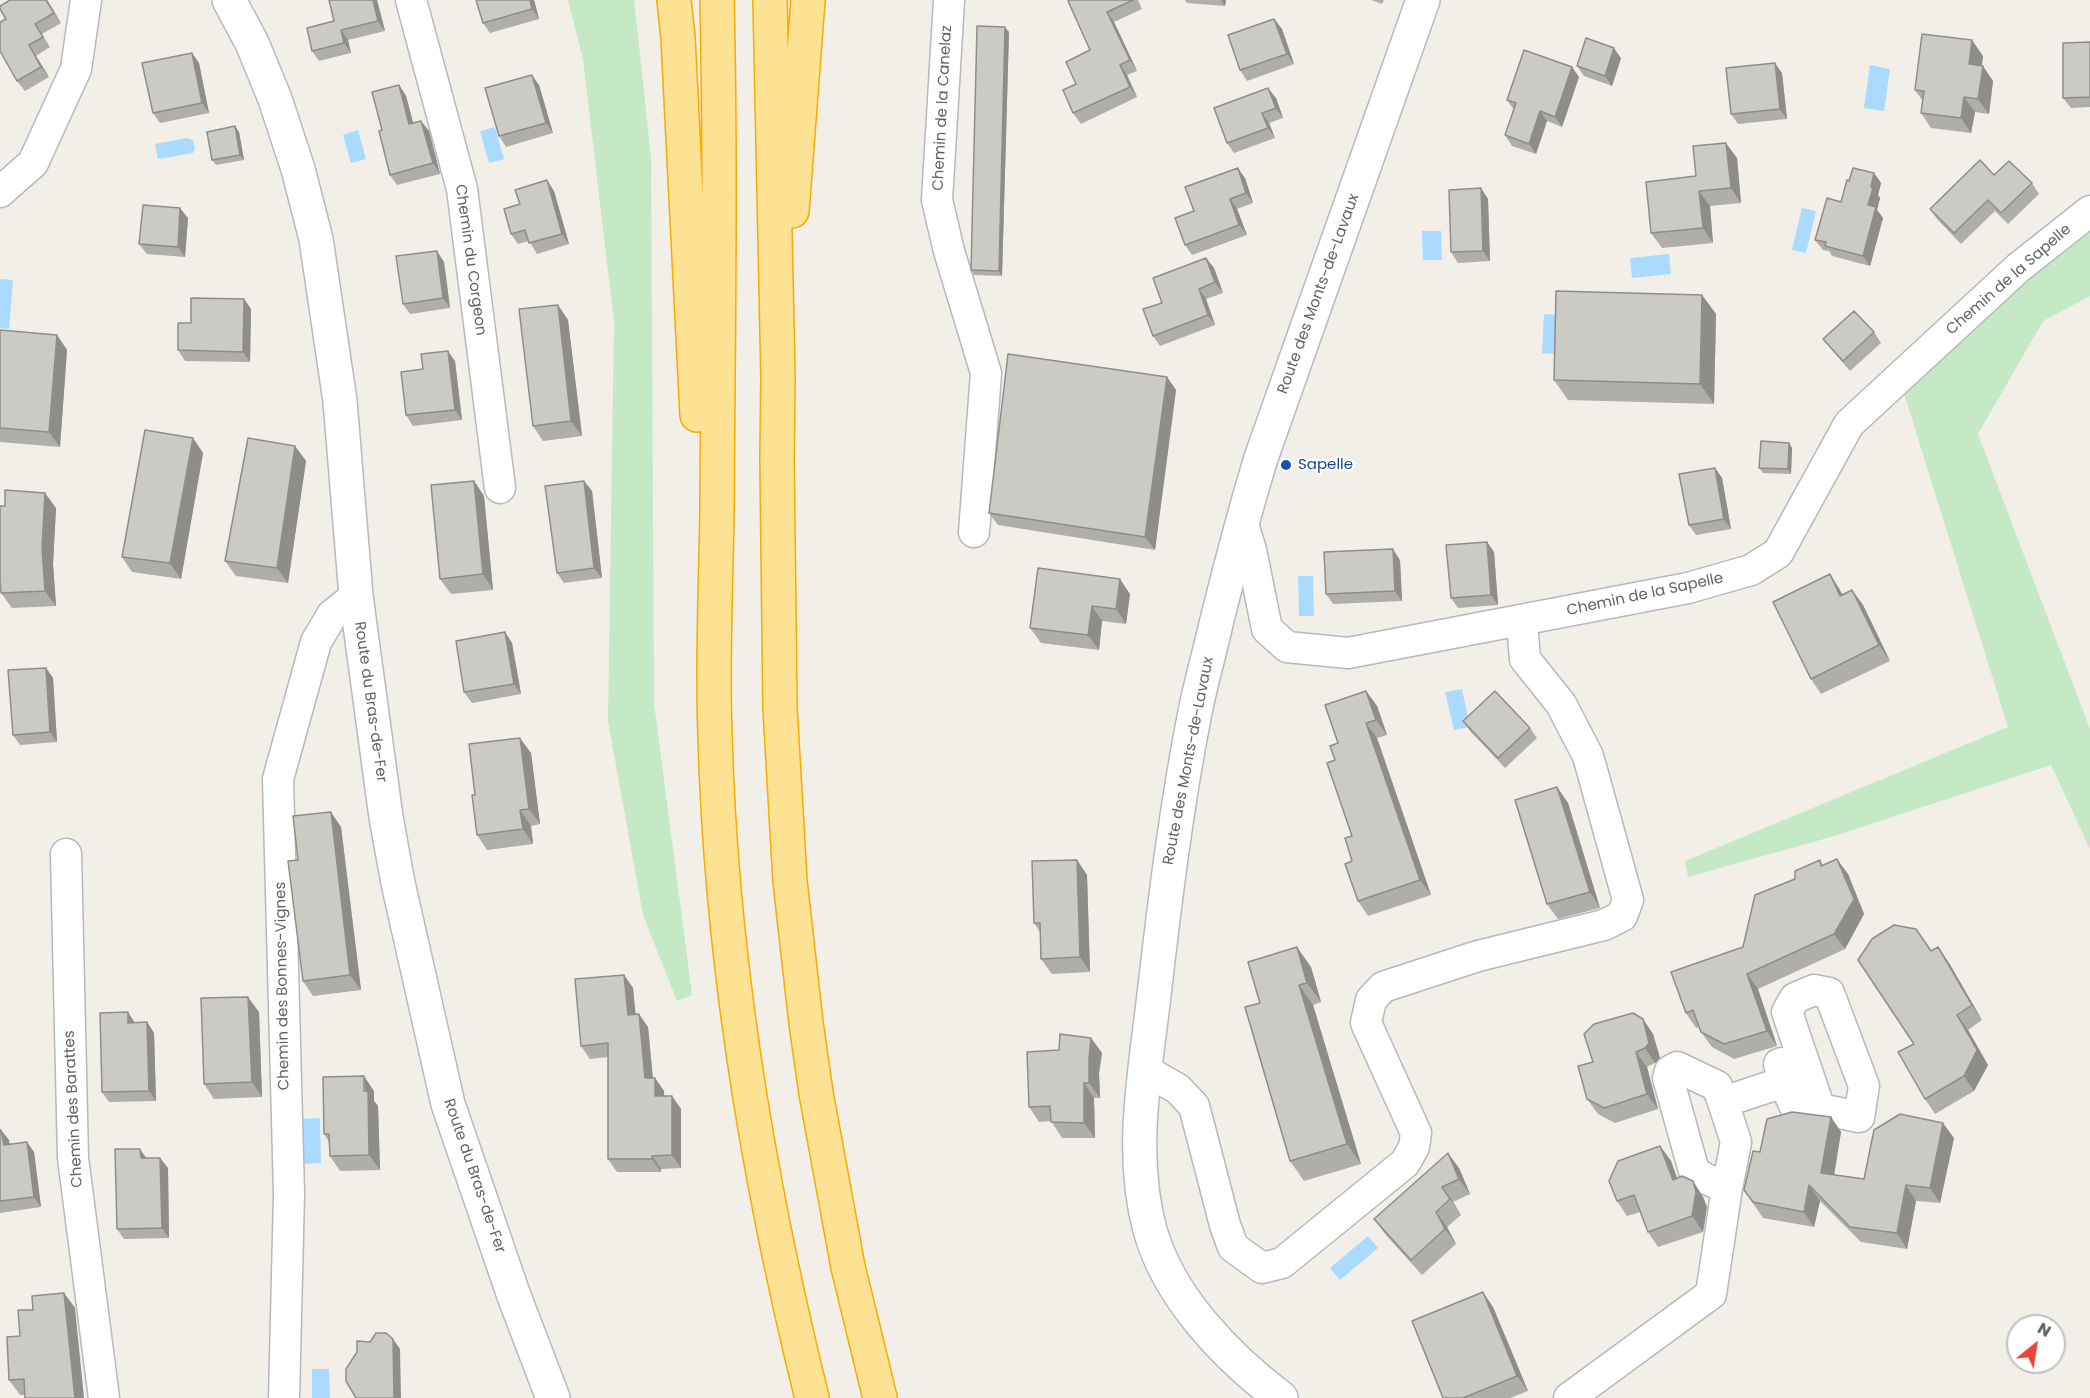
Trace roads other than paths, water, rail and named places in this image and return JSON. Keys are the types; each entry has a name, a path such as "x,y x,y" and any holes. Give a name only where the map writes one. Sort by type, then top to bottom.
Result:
{"highway":[{"path":"675,0 723,882 740,1035 766,1193 812,1398"},
{"path":"715,733 720,152 717,0"},
{"path":"770,0 778,377 780,708 790,881 816,1093 848,1267 880,1398"},
{"path":"778,377 808,0"}],"street":[{"path":"0,192 33,163 76,69 86,0"},
{"name":"Route du Bras-de-Fer","path":"229,0 252,43 275,99 298,169 316,239 340,400 356,596 390,839 448,1104 514,1296 553,1398"},
{"name":"Chemin du Corgeon","path":"411,0 462,189 500,488"},
{"name":"Chemin de la Canelaz","path":"949,0 937,200 949,251 986,373 974,532"},
{"name":"Route des Monts-de-Lavaux","path":"1281,1398 1251,1375 1206,1330 1166,1272 1150,1230 1142,1185 1139,1124 1167,878 1196,706 1242,521 1264,447 1423,0"},
{"name":"Chemin de la Sapelle","path":"1242,521 1251,550 1267,629 1287,647 1347,653 1688,588 1751,570 1778,553 1849,424 2018,268 2090,211"},
{"name":"Chemin des Bonnes-Vignes","path":"284,1398 289,1194 278,779 316,642 332,615 356,596"},
{"path":"1145,1070 1178,1089 1194,1106 1225,1225 1233,1247 1262,1268 1282,1263 1405,1162 1414,1147 1416,1133 1366,1023 1371,1000 1383,987 1478,956 1604,924 1622,916 1628,900 1588,756 1562,704 1525,659 1522,621"},
{"name":"Chemin des Barattes","path":"66,854 73,1158 104,1398"},
{"path":"1802,1056 1779,1064 1794,1105 1858,1117 1864,1086 1829,993 1814,990 1795,998 1787,1012 1821,1109"},
{"path":"1569,1398 1711,1294 1727,1188 1737,1142 1717,1086 1677,1067 1670,1071 1668,1078 1694,1171 1727,1188"},
{"path":"1723,1102 1784,1082"}],"water":[{"path":"1870,65 1890,69 1884,111 1864,108"},
{"path":"495,127 504,159 489,163 480,131"},
{"path":"358,130 366,159 351,163 343,135"},
{"path":"187,138 193,140 195,148 193,153 158,159 155,144"},
{"path":"1802,208 1816,211 1806,253 1792,250"},
{"path":"1422,231 1441,231 1442,260 1423,260"},
{"path":"1669,254 1671,274 1632,278 1630,258"},
{"path":"0,279 13,280 9,329 0,328"},
{"path":"1544,314 1558,315 1556,354 1542,353"},
{"path":"1298,576 1313,576 1314,616 1299,616"},
{"path":"1462,689 1470,727 1454,730 1445,692"},
{"path":"320,1118 321,1163 303,1164 302,1119"},
{"path":"1368,1236 1378,1248 1340,1280 1330,1268"},
{"path":"312,1369 329,1369 330,1398 312,1398"}],"place":[{"name":"Sapelle","path":"1286,465"}]}
